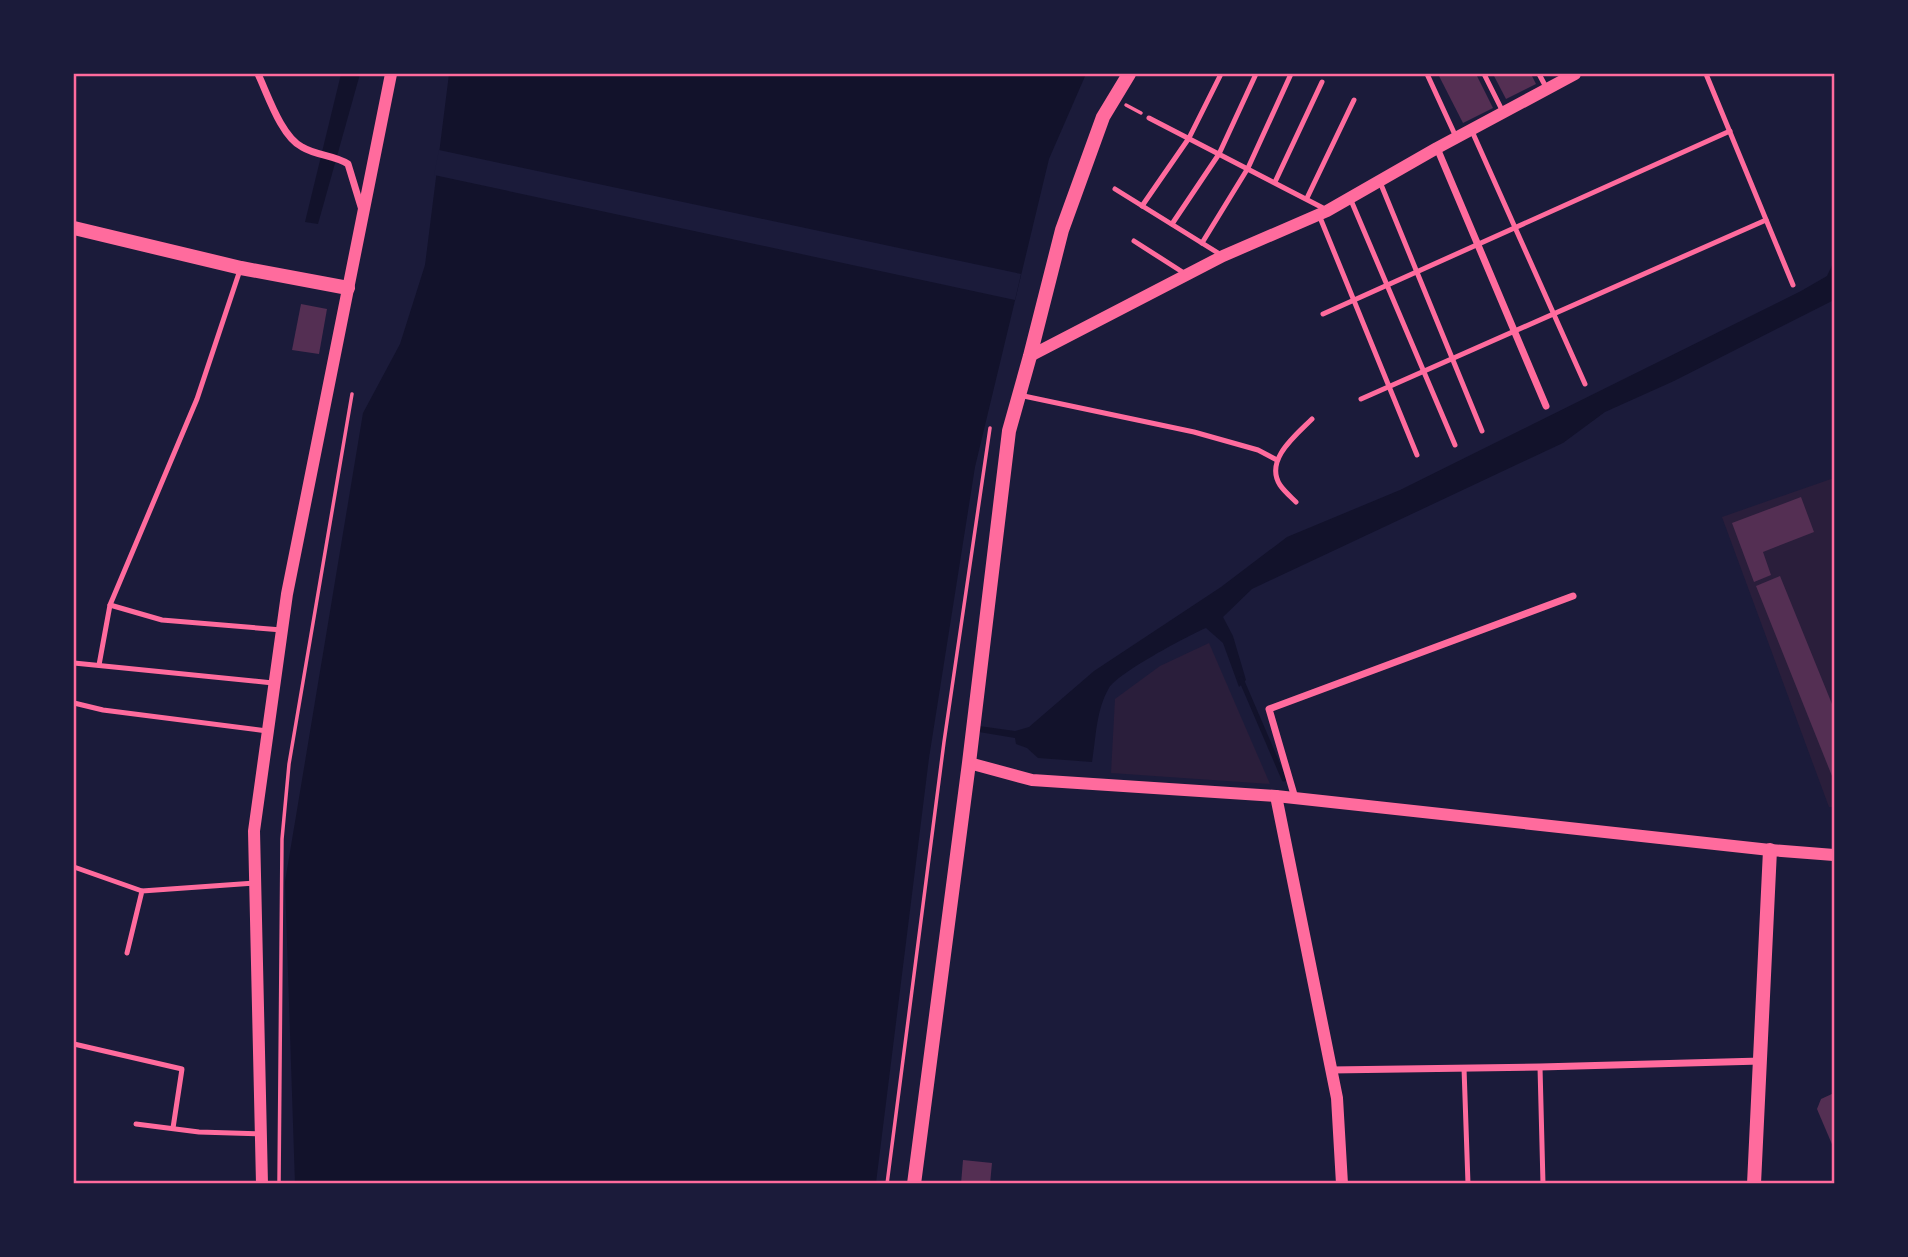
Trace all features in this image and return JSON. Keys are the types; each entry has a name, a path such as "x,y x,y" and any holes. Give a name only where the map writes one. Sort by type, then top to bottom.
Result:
{"main road":[{"path":"914,1184 1009,431 1062,230 1102,117 1129,74"},
{"path":"74,228 241,268 348,288"},
{"path":"1754,1184 1770,850"}],"street":[{"path":"258,74 288,136 303,148 339,158 348,164 363,212"},
{"path":"262,1184 254,831 287,594 391,74"},
{"path":"1030,356 1223,256 1323,212 1575,74"},
{"path":"1437,148 1546,406"},
{"path":"1296,799 1269,709 1573,596"},
{"path":"969,763 1032,780 1276,796 1835,855"},
{"path":"1276,796 1337,1098 1342,1184"},
{"path":"1331,1070 1541,1068 1761,1061"}],"lane":[{"path":"1142,206 1189,138 1221,74"},
{"path":"1172,224 1219,153 1256,74"},
{"path":"1202,243 1248,168 1291,74"},
{"path":"1427,74 1456,137"},
{"path":"1484,74 1503,112"},
{"path":"1539,74 1547,89"},
{"path":"1706,74 1793,285"},
{"path":"1275,182 1322,82"},
{"path":"1307,198 1353,100"},
{"path":"1149,118 1307,198 1323,212 1354,300 1418,455"},
{"path":"1471,129 1586,384"},
{"path":"1323,314 1730,131"},
{"path":"1379,181 1482,431"},
{"path":"1115,189 1223,256"},
{"path":"1350,198 1455,445"},
{"path":"1361,399 1766,220"},
{"path":"1133,241 1187,275"},
{"path":"99,665 110,605 197,399 241,268"},
{"path":"1020,396 1194,432 1258,450 1277,460"},
{"path":"1296,502 1279,483 1277,460 1288,442 1312,419"},
{"path":"110,605 162,620 282,630"},
{"path":"74,663 273,683"},
{"path":"74,704 267,731"},
{"path":"74,867 142,891 255,883"},
{"path":"127,953 142,891"},
{"path":"74,1044 182,1069 173,1128"},
{"path":"1464,1068 1468,1184"},
{"path":"1541,1068 1543,1184"},
{"path":"136,1124 262,1134"}],"path":[{"path":"1115,98 1149,118"},
{"path":"279,1184 282,839 289,764 352,394"},
{"path":"887,1184 944,742 990,428"}],"shaded area":[{"path":"341,74 360,74 318,224 305,222"},
{"path":"449,74 1086,74 1049,159 975,467 929,758 876,1183 295,1184 285,882 363,413 400,344 425,265"},
{"path":"1834,261 1834,300 1674,381 1605,412 1563,443 1252,589 1223,617 1233,636 1246,680 1239,687 1223,643 1206,628 1125,673 1109,688 1099,715 1092,762 1038,758 1027,748 1016,744 1015,738 979,732 979,726 1015,731 1029,727 1094,671 1221,587 1287,537 1400,490 1801,291 1827,276"},
{"path":"1834,478 1834,807 1829,807 1722,517"},
{"path":"1209,643 1270,784 1111,773 1115,699 1160,666"}],"pier":[{"path":"439,150 1021,274 1015,300 434,175"}],"building":[{"path":"1438,74 1476,74 1493,108 1463,123"},
{"path":"1493,74 1531,74 1536,84 1506,99"},
{"path":"301,304 327,309 319,354 292,350"},
{"path":"1801,497 1814,532 1763,552 1771,575 1754,582 1732,523"},
{"path":"1780,576 1834,709 1834,781 1756,586"},
{"path":"1834,1093 1834,1149 1817,1109 1821,1099"},
{"path":"963,1160 992,1163 990,1184 961,1184"}],"waterway":[{"path":"1241,679 1284,779"}]}
